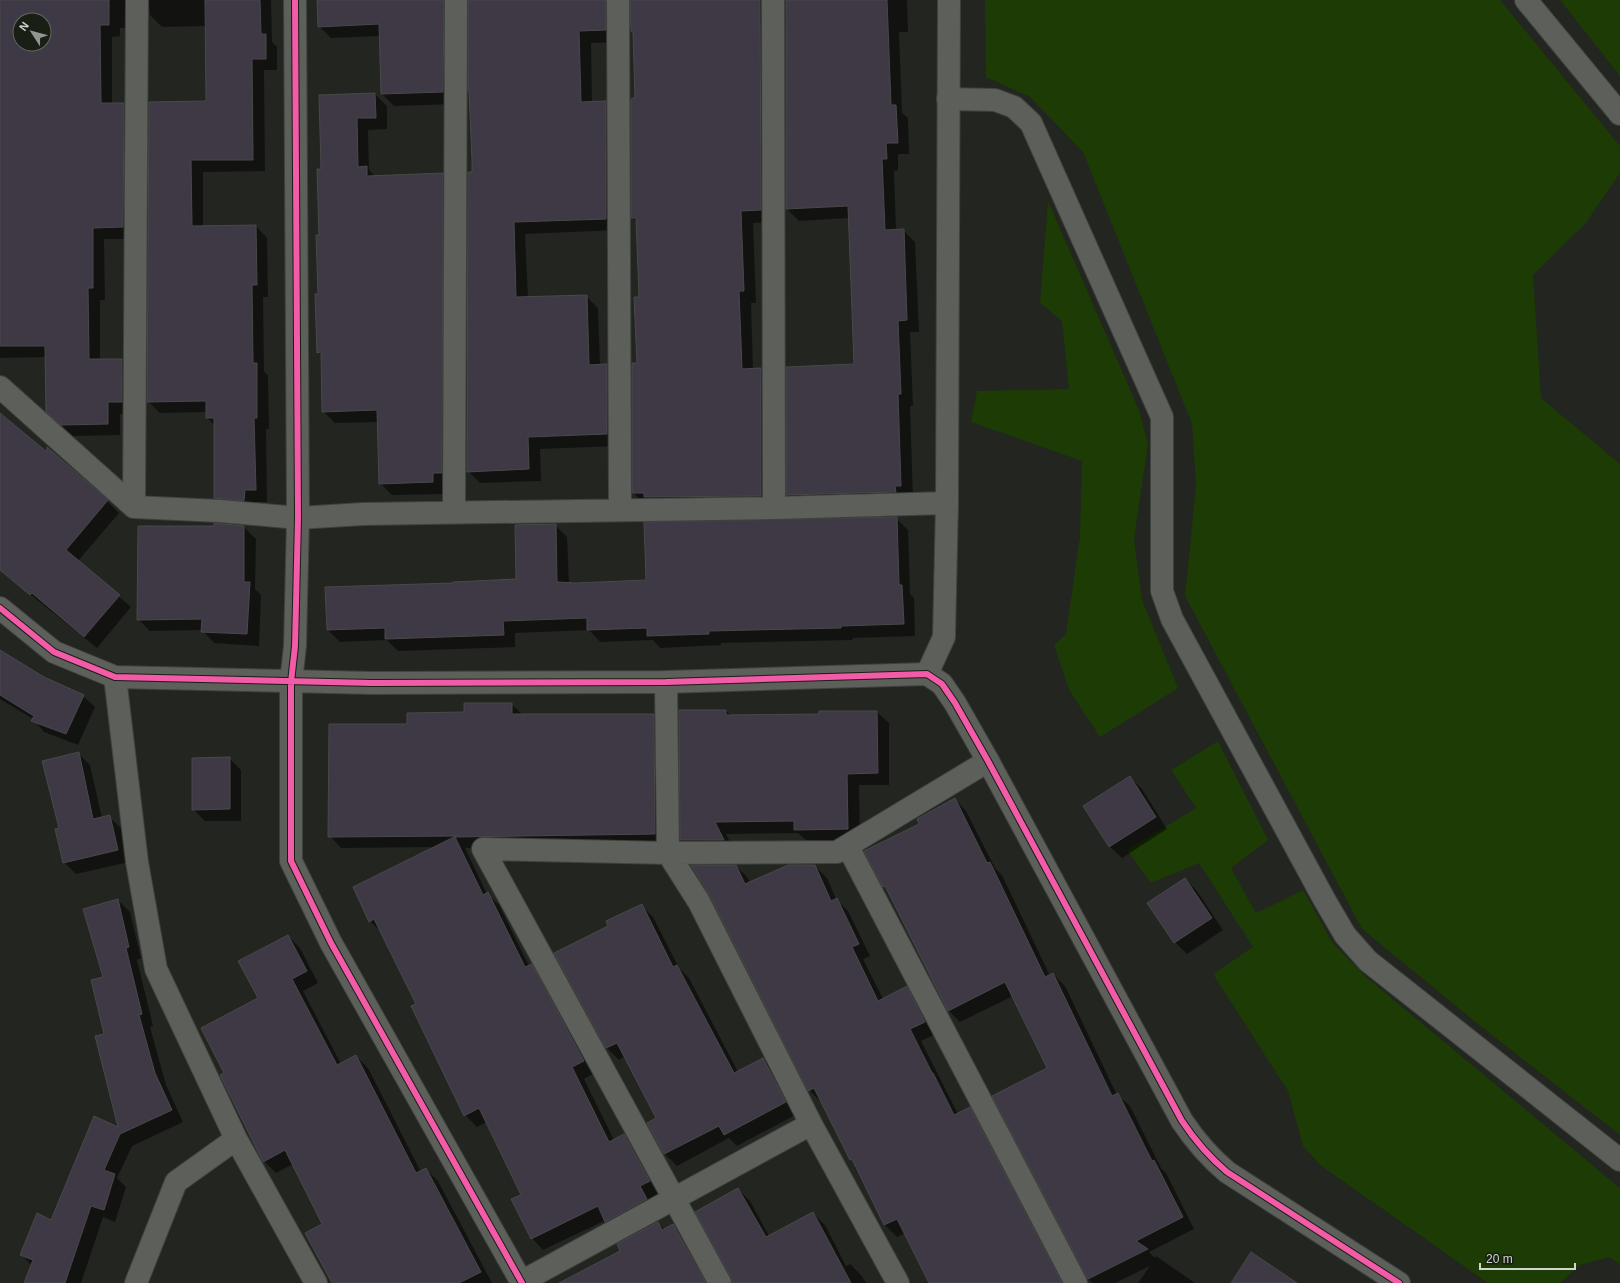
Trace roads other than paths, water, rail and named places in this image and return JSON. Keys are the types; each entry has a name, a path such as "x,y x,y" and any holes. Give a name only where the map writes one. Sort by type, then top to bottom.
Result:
{"street":[{"path":"134,508 137,0"},
{"path":"295,0 298,518 295,646 291,682 291,861 331,943 521,1283 810,1124"},
{"path":"454,512 456,0"},
{"path":"618,0 620,509"},
{"path":"773,0 774,508"},
{"path":"927,674 944,637 947,503 949,0"},
{"path":"1526,0 1620,114"},
{"path":"948,99 995,100 1014,107 1031,123 1162,417 1162,591 1172,620 1345,935 1368,961 1620,1160"},
{"path":"0,387 134,508 220,511 298,518 363,514 620,509 774,508 947,503"},
{"path":"0,608 54,652 115,677 372,684 666,682 927,674 942,684 955,703 988,761 1182,1121 1196,1143 1210,1158 1227,1172 1399,1283"},
{"path":"115,677 137,862 156,969 236,1139 316,1283"},
{"path":"666,682 668,853 699,902 810,1124 898,1283"},
{"path":"720,1283 483,850 668,853 837,852 848,847 988,761"},
{"path":"848,847 1076,1283"},
{"path":"136,1283 176,1182 236,1139"}]}
